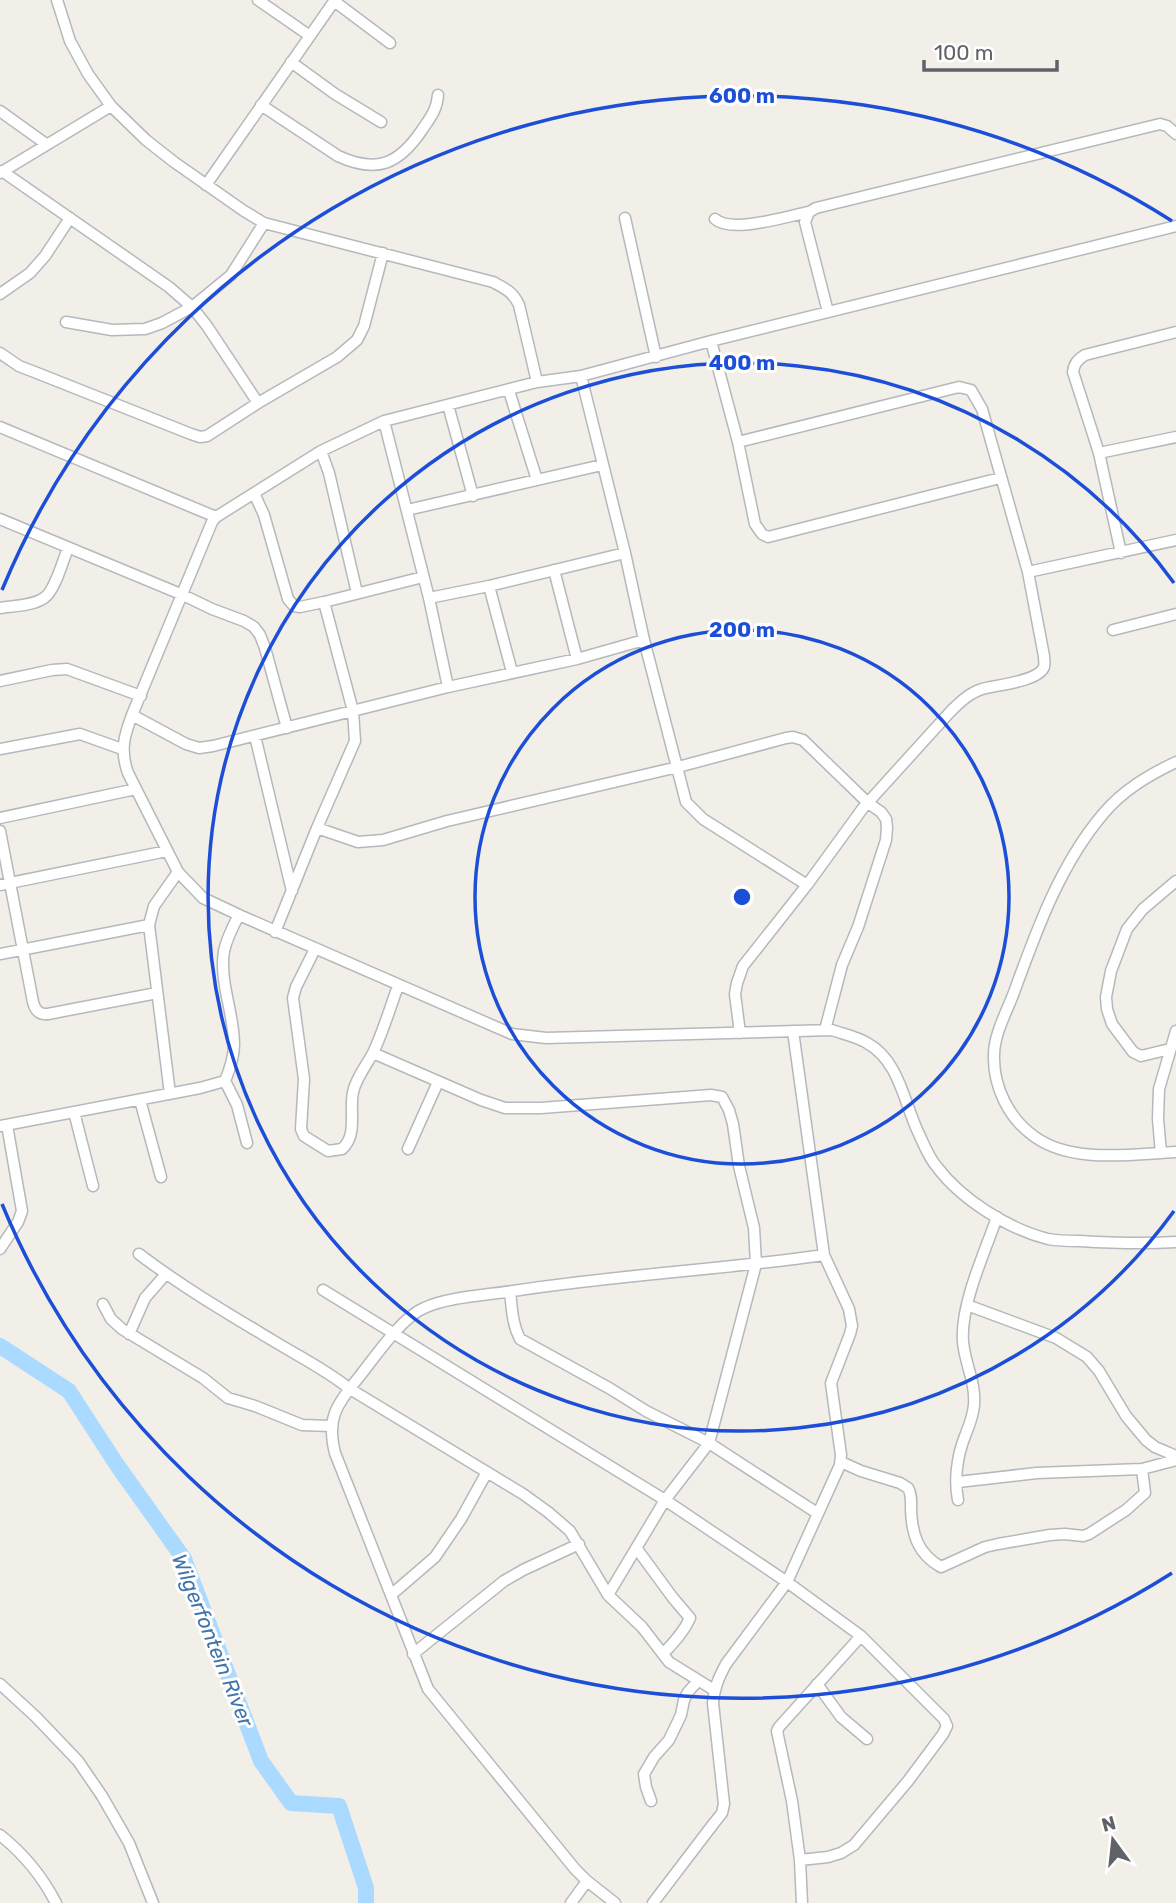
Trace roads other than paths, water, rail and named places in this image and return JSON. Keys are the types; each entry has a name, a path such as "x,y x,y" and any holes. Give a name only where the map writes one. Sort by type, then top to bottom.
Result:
{"street":[{"path":"57,0 70,41 88,74 111,106 146,140 206,185 264,223 493,282 511,292 519,305 537,382"},
{"path":"258,0 310,36"},
{"path":"206,185 335,1 390,43"},
{"path":"291,62 335,94 381,122"},
{"path":"261,105 338,156 372,164 392,161 414,142 435,112 438,95"},
{"path":"111,106 1,172 70,218 192,307 225,351 258,403"},
{"path":"0,111 47,144"},
{"path":"715,219 722,224 737,225 809,212 816,208 1160,124 1176,134"},
{"path":"809,212 805,222 806,229 828,312"},
{"path":"0,294 30,273 45,256 70,218"},
{"path":"625,218 656,357"},
{"path":"66,322 112,330 145,329 162,323 192,307 231,275 264,223"},
{"path":"1176,226 581,376 537,382 384,421 321,451 216,517 208,530 132,715 122,749 123,761 178,872 203,898 275,932 495,1028 528,1037 832,1030 868,1043 881,1054 895,1073 917,1132 936,1166 984,1210 1019,1228 1049,1239 1133,1244 1176,1242"},
{"path":"0,353 19,366 200,437 214,433 258,403 337,357 358,340 364,327 383,253"},
{"path":"1121,553 1098,453 1073,372 1074,367 1078,359 1097,352 1176,332"},
{"path":"712,341 738,442 755,524 762,534 768,537 1000,478"},
{"path":"581,376 684,798 703,819 807,885"},
{"path":"738,442 951,389 971,390 978,399 1028,572 1044,656 1043,669 1039,673 983,689 963,700 868,803 743,966 736,994 740,1033"},
{"path":"509,391 537,480"},
{"path":"448,405 473,496"},
{"path":"384,421 429,598 448,687"},
{"path":"0,427 216,517"},
{"path":"1098,453 1176,437"},
{"path":"321,451 329,473 357,593"},
{"path":"407,510 602,465"},
{"path":"254,493 264,515 290,603 294,606 300,607 423,577"},
{"path":"0,519 254,627 265,648 287,728"},
{"path":"1028,572 1176,540"},
{"path":"0,608 36,602 45,597 53,586 68,548"},
{"path":"429,598 625,553"},
{"path":"554,570 577,659"},
{"path":"489,586 512,672"},
{"path":"275,932 355,741 353,711 324,601"},
{"path":"1112,631 1176,614"},
{"path":"132,715 192,747 213,746 448,687 577,659 644,640"},
{"path":"0,681 67,669 141,696"},
{"path":"0,749 80,734 122,749"},
{"path":"255,736 292,891"},
{"path":"317,828 358,842 383,840 447,821 678,767 786,738 797,738 810,745 868,803 881,812 887,827 886,840 858,927 842,965 825,1030"},
{"path":"1176,762 1139,782 1117,800 1095,824 1068,865 1029,951 996,1040 993,1058 1000,1090 1008,1109 1035,1137 1058,1150 1096,1155 1176,1152"},
{"path":"0,818 136,789"},
{"path":"0,831 5,884 36,1010 48,1014 157,993"},
{"path":"5,884 167,851"},
{"path":"170,1094 149,925 154,906 178,872"},
{"path":"1170,1049 1141,1056 1133,1052 1112,1024 1106,997 1111,971 1127,929 1143,909 1176,881"},
{"path":"239,915 229,935 223,966 234,1043 233,1060 225,1081 237,1105 247,1143"},
{"path":"0,954 149,925"},
{"path":"315,949 293,998 304,1079 300,1125 304,1136 328,1152 342,1149 350,1140 353,1090 373,1053 398,986"},
{"path":"653,1903 715,1823 723,1808 713,1703 718,1678 787,1582 841,1462 831,1383 850,1334 851,1318 824,1255 793,1031"},
{"path":"1161,1153 1159,1089 1176,1031"},
{"path":"373,1053 505,1108 711,1096 722,1097 726,1101 754,1228 756,1264 709,1443 665,1500 608,1595"},
{"path":"0,1249 19,1222 22,1211 4,1125 225,1081"},
{"path":"408,1149 438,1082"},
{"path":"140,1100 161,1177"},
{"path":"74,1112 93,1186"},
{"path":"958,1500 957,1469 960,1450 971,1423 975,1388 963,1342 964,1319 997,1217"},
{"path":"139,1254 272,1341 330,1373 350,1389 548,1512 570,1531 608,1595 642,1627 663,1654 676,1667 714,1690"},
{"path":"615,1903 587,1881 428,1689 335,1453 331,1426 338,1406 350,1389 394,1334 424,1308 572,1282 824,1255"},
{"path":"130,1334 145,1298 166,1274"},
{"path":"323,1290 665,1500 787,1582 861,1636 939,1714 946,1723 946,1729 908,1781 854,1845 828,1857 800,1860"},
{"path":"510,1292 513,1318 520,1339 646,1411 709,1443 817,1513"},
{"path":"103,1304 111,1319 130,1334 203,1378 228,1398 302,1425 331,1426"},
{"path":"967,1305 1056,1338 1087,1357 1099,1371 1126,1416 1146,1440 1176,1458"},
{"path":"958,1482 1019,1474 1142,1469 1176,1458"},
{"path":"841,1462 901,1483 908,1488 912,1497 914,1535 921,1550 941,1567 998,1544 1050,1535 1090,1534 1126,1510 1145,1493 1142,1469"},
{"path":"391,1595 435,1557 461,1519 487,1472"},
{"path":"414,1654 504,1580 579,1544"},
{"path":"637,1549 690,1618 663,1654"},
{"path":"802,1903 800,1860 789,1783 777,1731 861,1636"},
{"path":"651,1801 644,1774 669,1740 681,1715 684,1700 698,1681"},
{"path":"0,1684 78,1761 103,1796 129,1843 153,1903"},
{"path":"817,1684 841,1717 867,1739"},
{"path":"0,1835 30,1861 56,1903"},
{"path":"571,1903 587,1881"}],"waterway":[{"name":"Wilgerfontein River","path":"0,1346 69,1391 117,1465 184,1559 261,1761 291,1803 339,1806 366,1888 366,1903"}]}
